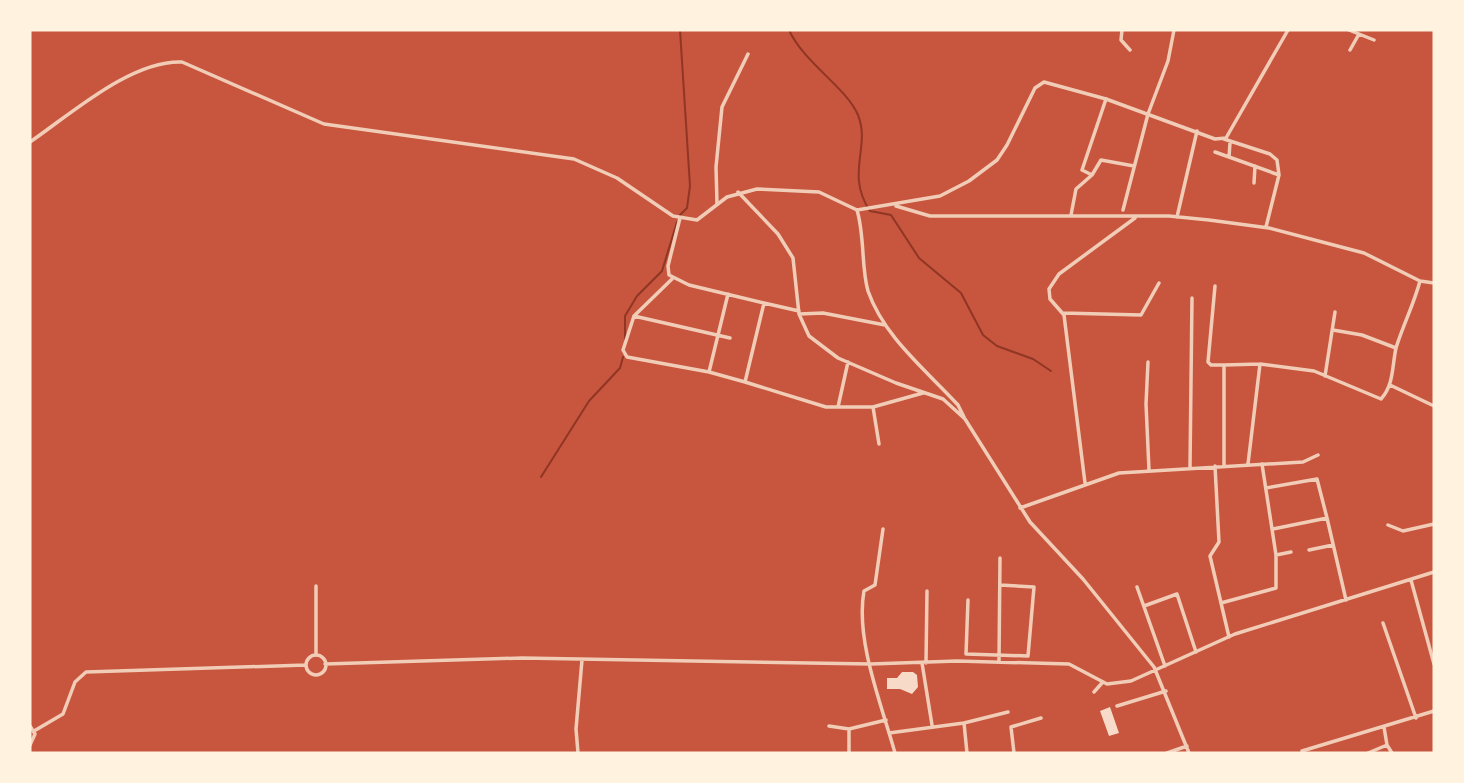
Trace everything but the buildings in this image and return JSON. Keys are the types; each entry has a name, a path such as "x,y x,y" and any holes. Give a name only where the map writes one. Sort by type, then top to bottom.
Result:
{"street":[{"path":"1122,30 1121,40 1130,50"},
{"path":"1123,210 1148,114 1168,61 1174,30"},
{"path":"1224,139 1231,134 1288,30"},
{"path":"1349,30 1374,40"},
{"path":"1350,50 1359,34"},
{"path":"717,204 716,167 722,107 748,54"},
{"path":"30,142 124,78 163,63 182,62 324,124 575,159 617,178 679,218 697,219 738,192 808,191 858,210 896,206 940,196 982,172 1007,145 1040,83 1054,84 1106,99 1230,143 1270,154 1277,160 1279,175 1266,228"},
{"path":"1092,175 1082,170 1106,99"},
{"path":"1177,217 1197,131"},
{"path":"1229,157 1230,143"},
{"path":"1215,152 1279,175"},
{"path":"1071,215 1076,190 1092,175 1102,159 1134,166"},
{"path":"1254,183 1255,166"},
{"path":"738,192 778,234 793,258 799,313 809,336 848,362 943,399 965,419"},
{"path":"896,206 930,216 1177,217 1266,228 1364,253 1420,281 1434,284"},
{"path":"858,210 864,237 868,289 885,325 958,405 1020,508 1083,579 1156,670 1189,753"},
{"path":"1084,483 1063,313 1049,296 1052,282 1137,216"},
{"path":"673,278 668,266 679,218"},
{"path":"673,278 799,313 823,313 885,325"},
{"path":"673,278 634,316 623,347 627,357 709,372 802,402 838,407 873,407 925,393"},
{"path":"1215,286 1208,362 1300,368 1378,400 1384,397 1390,385 1396,348 1414,305 1420,281"},
{"path":"1063,313 1141,315 1159,283"},
{"path":"709,372 728,294"},
{"path":"1190,467 1192,298"},
{"path":"746,382 764,303"},
{"path":"1325,376 1335,312"},
{"path":"634,316 730,338"},
{"path":"1333,330 1362,335 1396,348"},
{"path":"838,407 848,362"},
{"path":"1148,362 1146,404 1149,470"},
{"path":"1248,464 1260,364"},
{"path":"1224,365 1224,465"},
{"path":"1390,385 1434,406"},
{"path":"873,407 879,444"},
{"path":"1020,508 1084,483 1119,473 1304,462 1318,455"},
{"path":"1221,603 1276,589 1276,555 1262,464"},
{"path":"1215,466 1219,542 1210,556 1229,637"},
{"path":"1266,488 1317,479 1346,600"},
{"path":"1273,529 1327,518"},
{"path":"1388,525 1403,531 1434,524"},
{"path":"883,529 875,585 865,590 862,600 864,638 895,753"},
{"path":"1309,550 1333,545"},
{"path":"1276,555 1291,552"},
{"path":"999,662 1000,558"},
{"path":"316,586 316,655 325,664 491,659 871,664 999,662 1069,664 1102,682 1115,685 1229,637 1434,572"},
{"path":"1411,580 1434,664"},
{"path":"968,600 965,653 970,656 1029,656 1034,589 1031,585 1000,585"},
{"path":"1137,587 1165,666"},
{"path":"927,591 924,663 932,725"},
{"path":"1144,606 1177,594 1196,652"},
{"path":"1383,623 1416,718"},
{"path":"316,655 308,659 306,665 310,673 322,673 325,664"},
{"path":"578,753 576,729 582,660"},
{"path":"34,730 47,726 63,714 78,676 93,670 306,665"},
{"path":"1094,692 1102,682"},
{"path":"1117,706 1166,691"},
{"path":"1303,751 1434,711"},
{"path":"889,733 932,725 964,723 1008,712"},
{"path":"1014,753 1011,726 1041,718"},
{"path":"829,726 849,729 886,720"},
{"path":"964,723 967,753"},
{"path":"30,726 34,730 35,738 30,745"},
{"path":"1384,727 1387,745 1392,753"},
{"path":"849,729 849,753"},
{"path":"1368,753 1387,745"},
{"path":"1167,753 1187,747"}],"waterway":[{"path":"679,216 687,208 690,186 680,30"},
{"path":"789,30 804,53 844,95 858,115 862,138 859,185 870,211 891,215 919,258 961,293 983,335 997,346 1033,359 1051,371"},
{"path":"625,339 625,316 637,296 662,271 677,222"},
{"path":"541,477 589,401 620,368 623,357"}]}
